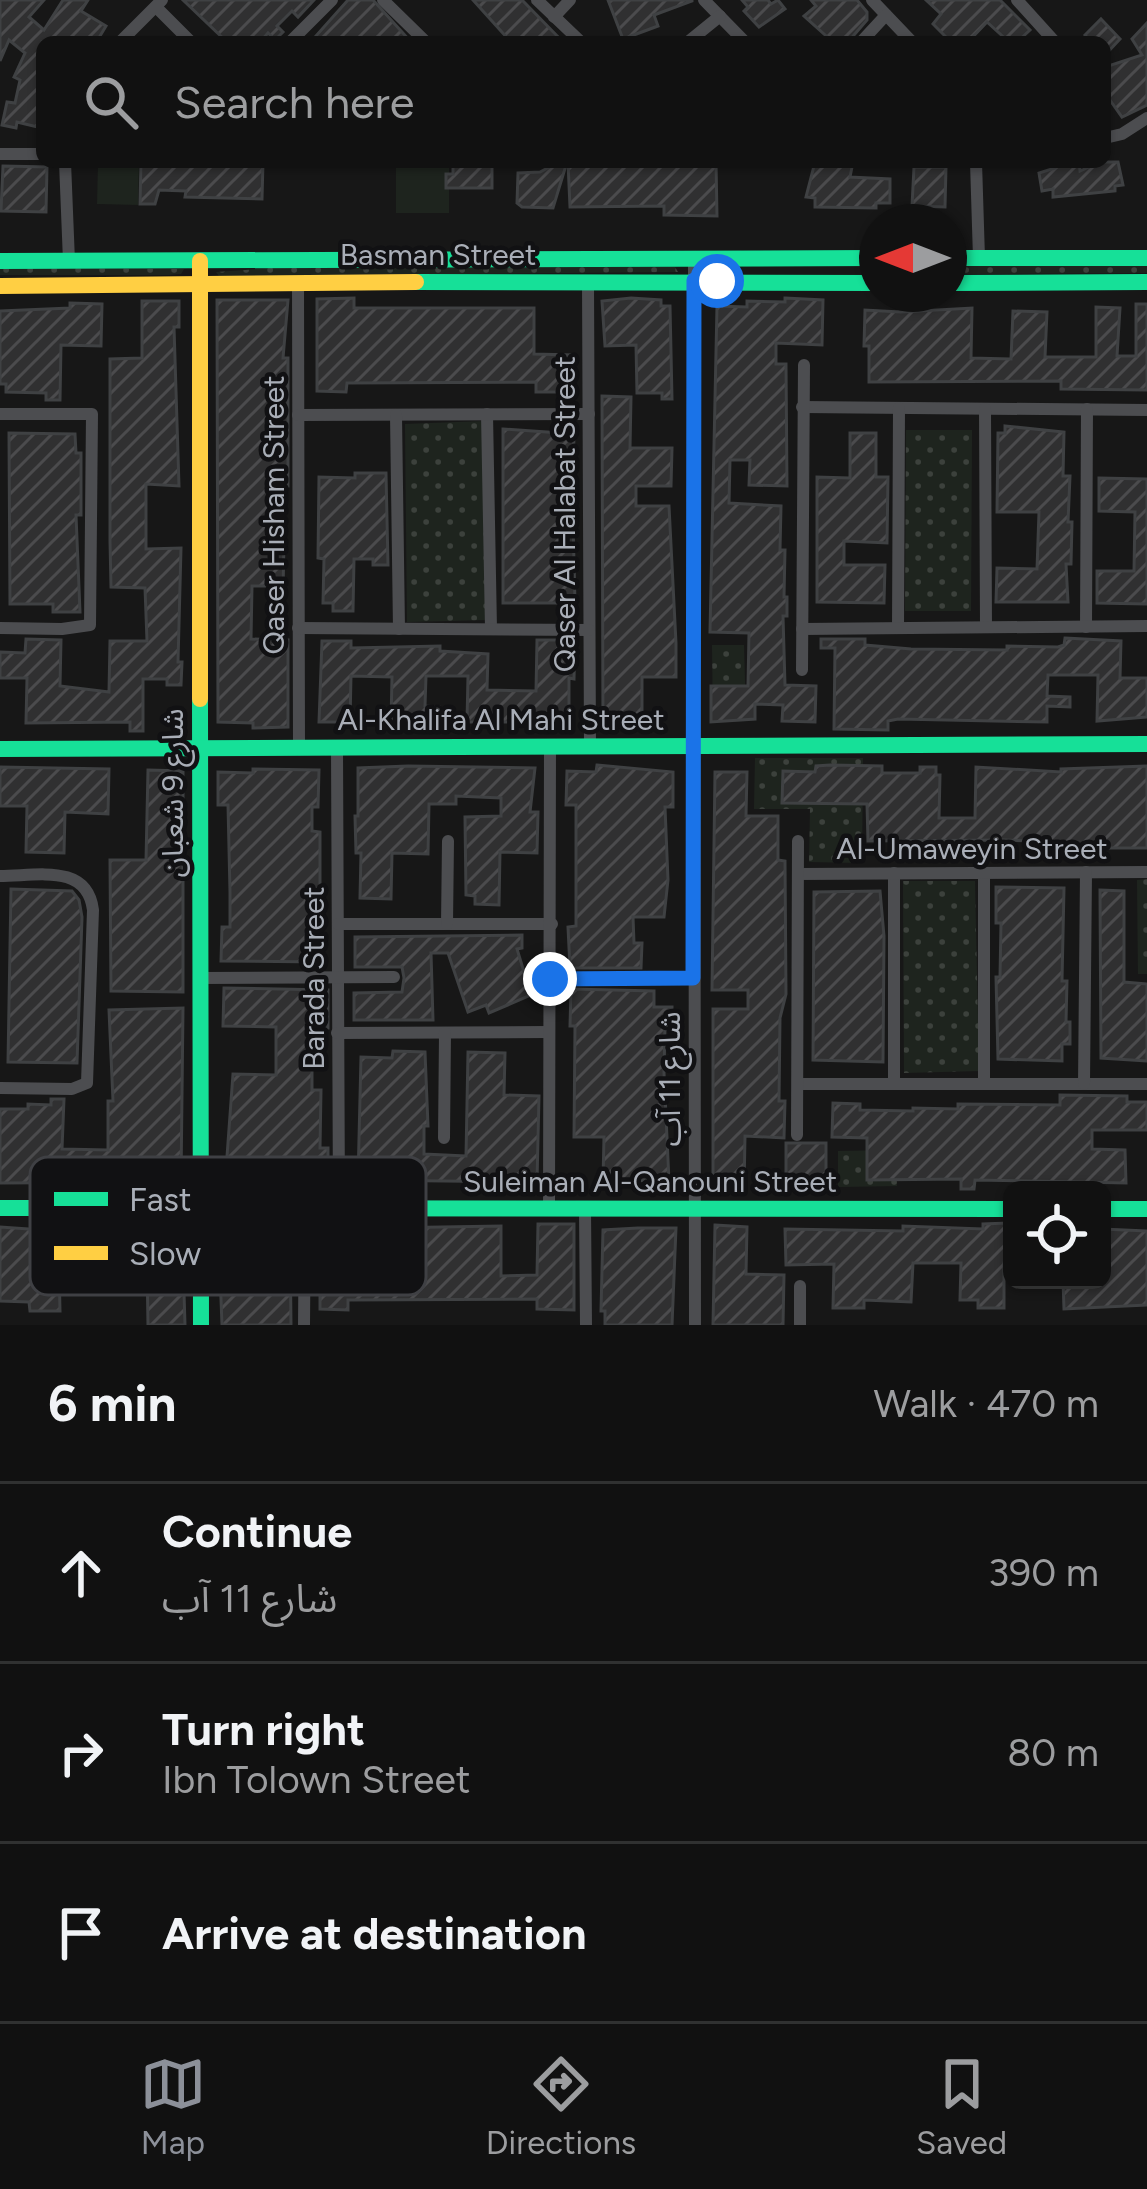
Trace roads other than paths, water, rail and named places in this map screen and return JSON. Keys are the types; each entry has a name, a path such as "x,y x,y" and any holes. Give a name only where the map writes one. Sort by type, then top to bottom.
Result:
{"street":[{"path":"296,36 332,0"},
{"path":"383,0 420,36"},
{"path":"537,0 575,36"},
{"path":"554,17 570,0"},
{"path":"704,0 739,36"},
{"path":"872,0 906,36"},
{"path":"1017,0 1050,36"},
{"path":"126,36 159,4 186,36"},
{"path":"867,36 886,15"},
{"path":"695,36 720,16"},
{"path":"1111,136 1147,118"},
{"path":"0,154 36,154"},
{"path":"65,168 69,261"},
{"path":"976,168 979,257"},
{"name":"شارع 11 آب","path":"694,257 695,1325"},
{"path":"967,257 1147,258"},
{"name":"Basman Street","path":"0,262 859,258"},
{"name":"شارع 9 شعبان","path":"200,261 201,1157"},
{"name":"Qaser Al Halabat Street","path":"588,281 590,747"},
{"name":"Qaser Hisham Street","path":"298,282 299,748"},
{"path":"967,284 1147,282"},
{"name":"Basman Street","path":"0,286 859,283"},
{"path":"802,670 804,365"},
{"path":"802,407 1147,410"},
{"path":"898,628 899,408"},
{"path":"985,409 986,627"},
{"path":"1086,626 1087,409"},
{"path":"0,415 92,414 90,625 0,628"},
{"path":"487,414 491,629"},
{"path":"298,415 589,414"},
{"path":"396,415 399,629"},
{"path":"802,629 1147,626"},
{"path":"298,628 590,630"},
{"name":"Al-Khalifa Al Mahi Street","path":"0,749 1147,744"},
{"path":"549,1209 550,747"},
{"name":"Barada Street","path":"338,748 339,1157"},
{"path":"447,923 448,841"},
{"name":"Al-Umaweyin Street","path":"797,841 797,1135"},
{"path":"1084,1084 1085,872"},
{"name":"Al-Umaweyin Street","path":"797,874 1147,872"},
{"path":"893,873 894,1084"},
{"path":"984,873 984,1084"},
{"path":"0,876 72,876 86,885 93,910 87,1083 72,1089 0,1088"},
{"path":"338,923 552,923"},
{"path":"200,979 394,977"},
{"path":"550,979 693,978"},
{"path":"338,1033 549,1032"},
{"path":"444,1138 445,1033"},
{"path":"797,1084 1147,1084"},
{"name":"Suleiman Al-Qanouni Street","path":"426,1208 1003,1209"},
{"path":"585,1209 586,1325"},
{"path":"1111,1209 1147,1209"},
{"path":"800,1286 800,1325"},
{"path":"304,1295 304,1325"}]}
